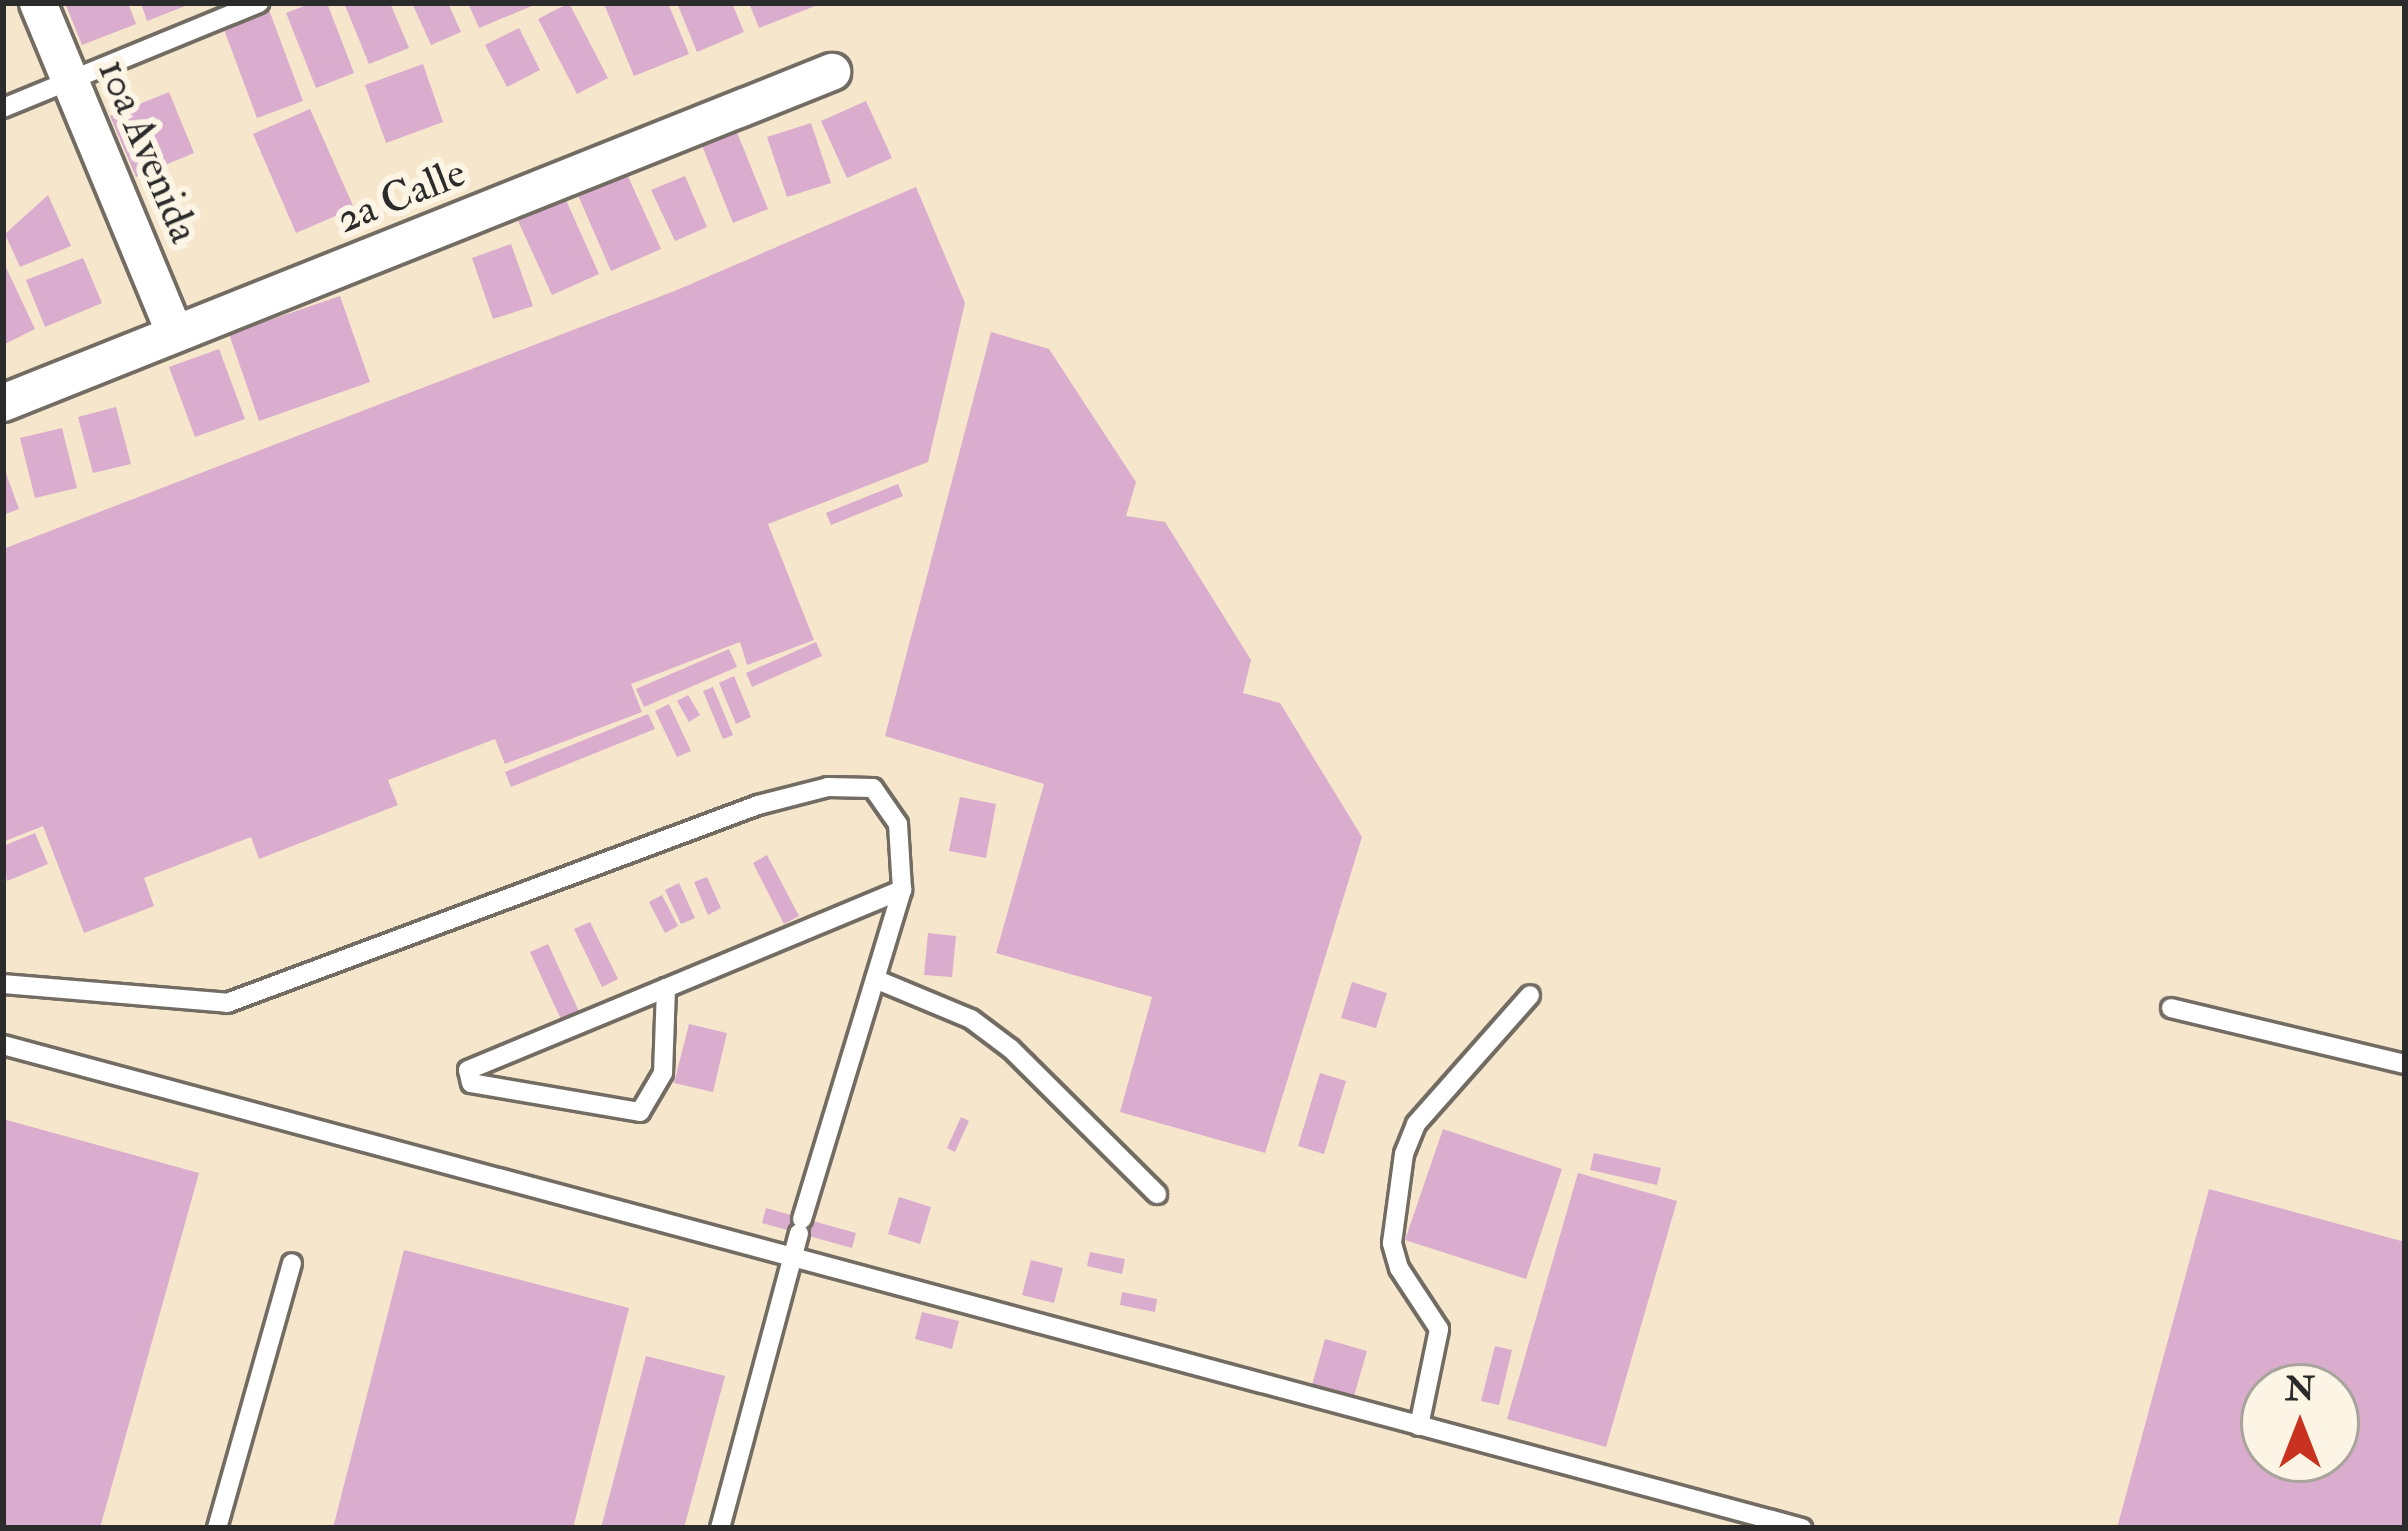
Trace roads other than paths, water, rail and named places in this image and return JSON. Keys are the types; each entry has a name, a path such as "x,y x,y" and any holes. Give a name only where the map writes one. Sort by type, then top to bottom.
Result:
{"street":[{"name":"10a Avenida","path":"38,3 175,334"},
{"name":"2a Calle","path":"3,403 832,72"}],"lane":[{"path":"3,108 259,3"},
{"path":"3,984 227,1003 758,805 828,787 873,788 898,824 902,890 791,1260 720,1528"},
{"path":"666,988 663,1073 640,1112 471,1083 468,1070 902,890"},
{"path":"875,979 971,1019 1012,1049 1156,1195"},
{"path":"1419,1426 1439,1329 1399,1268 1393,1243 1404,1154 1416,1124 1530,995"},
{"path":"2171,1008 2405,1064"},
{"path":"3,1045 1802,1528"},
{"path":"217,1528 292,1263"}]}
